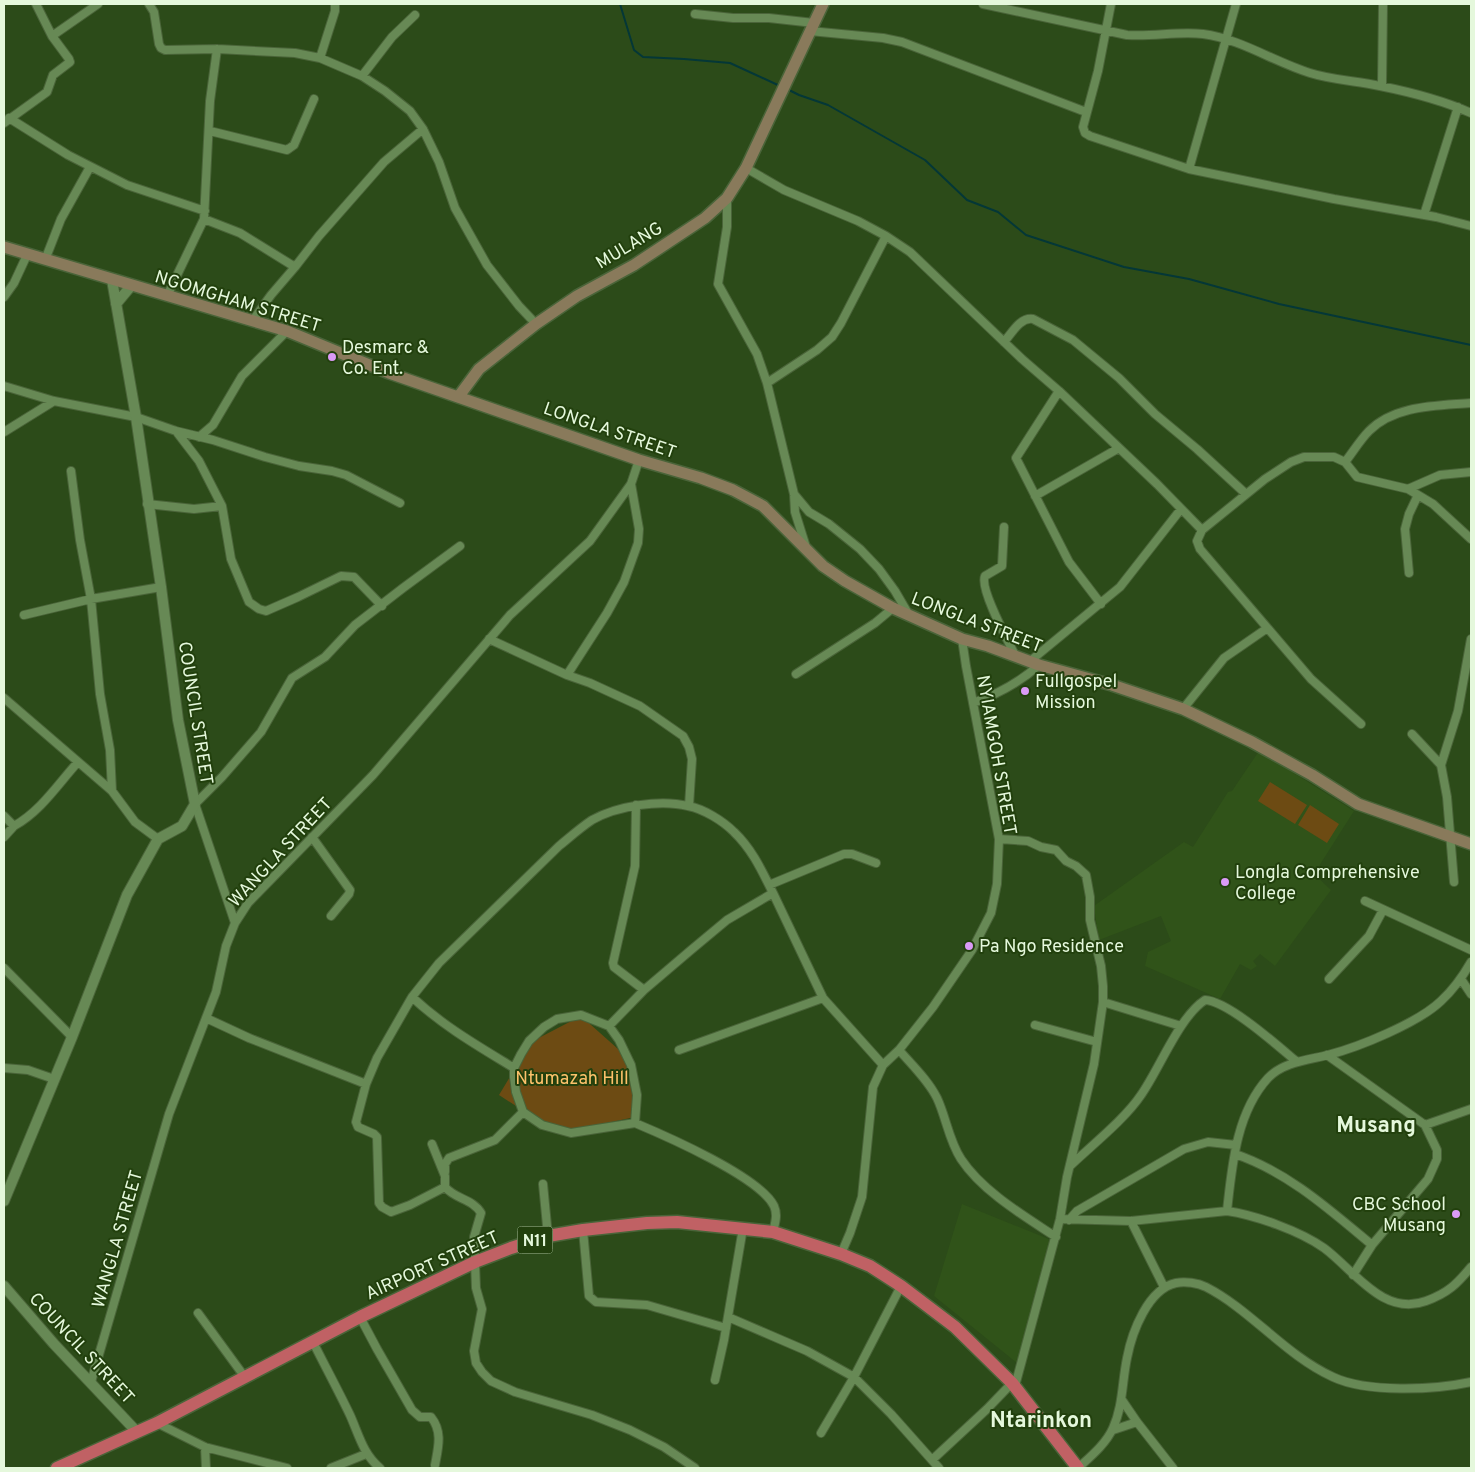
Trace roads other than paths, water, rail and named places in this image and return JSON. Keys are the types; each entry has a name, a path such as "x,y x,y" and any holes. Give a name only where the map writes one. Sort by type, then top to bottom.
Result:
{"highway":[{"name":"AIRPORT STREET","path":"57,1468 157,1423 360,1317 475,1262 548,1236 647,1223 677,1222 773,1232 841,1254 870,1266 901,1286 954,1328 1014,1384"},
{"name":"N11","path":"1014,1384 1078,1468"}],"main road":[{"name":"MULANG","path":"459,396 479,369 536,324 577,296 634,265 692,227 727,198 746,168 823,4"},
{"name":"NGOMGHAM STREET","path":"4,247 287,331 389,373 459,396"},
{"name":"LONGLA STREET","path":"459,396 640,460 701,478 733,490 760,504 824,566 845,581 893,608 962,639 988,646 1034,663 1112,685 1183,710 1252,742 1312,775 1358,804 1471,844"}],"street":[{"path":"36,4 52,36 70,62 54,75 47,92 7,120 90,167 142,191 204,215 240,233 295,267"},
{"path":"52,36 98,4"},
{"path":"149,4 154,12 161,48 165,50 217,49 295,53 320,58 362,76 410,111 423,130 439,162 455,208 486,265 536,324"},
{"path":"320,58 335,11 335,4"},
{"path":"983,4 1127,34 1145,36 1175,33 1203,34 1226,39 1310,73 1382,86 1458,107 1471,113"},
{"path":"1111,4 1098,71 1082,127 1090,136 1189,169 1471,226"},
{"path":"1189,169 1236,4"},
{"path":"1382,86 1383,4"},
{"path":"695,14 733,18 769,18 902,42 1086,112"},
{"path":"362,76 392,37 415,15"},
{"path":"166,296 204,215 210,131 210,101 217,49"},
{"path":"210,131 286,150 294,145 314,99"},
{"path":"1424,215 1458,107"},
{"path":"253,320 319,236 384,162 423,130"},
{"path":"45,260 61,219 90,167"},
{"path":"746,168 784,190 858,221 910,252 1004,342 1120,448 1202,530"},
{"path":"727,198 727,227 718,284 757,354 767,383 794,494 795,512 807,549"},
{"path":"767,383 817,350 832,337 886,236"},
{"path":"4,298 14,284 27,255"},
{"name":"COUNCIL STREET","path":"112,280 136,417 178,720 195,804 182,826 158,839"},
{"path":"116,304 131,286"},
{"path":"1004,342 1022,320 1027,318 1033,319 1073,340 1119,378 1155,414 1246,494"},
{"path":"199,437 213,425 242,376 287,331"},
{"path":"4,386 54,401 136,417 274,460 346,475 400,503"},
{"path":"1060,392 1016,458 1069,562 1101,604"},
{"path":"4,432 54,401"},
{"path":"1345,462 1369,431 1384,419 1402,411 1471,403"},
{"path":"213,425 213,440"},
{"path":"176,431 199,461 222,506 231,559 249,602 259,609 266,611 298,598 341,576 354,577 382,606"},
{"path":"1035,496 1120,448"},
{"path":"1361,724 1311,679 1266,629 1200,549 1197,541 1202,530 1246,494 1291,462 1304,457 1334,457 1345,462 1357,477 1408,489 1433,504 1471,538"},
{"name":"WANGLA STREET","path":"91,1382 169,1114 216,992 226,946 235,924 248,903 373,775 510,615 590,541 631,484 640,460"},
{"path":"71,471 80,540 91,598 100,694 110,750 112,791"},
{"path":"1408,489 1440,475 1471,472"},
{"path":"567,675 607,613 624,582 638,543 639,529 631,484"},
{"path":"794,494 809,512 829,524 860,549 884,577 909,615"},
{"path":"1409,574 1405,529 1418,495"},
{"path":"148,504 194,509 222,506"},
{"path":"973,703 1007,690 1018,683 1034,663 1120,587 1182,509"},
{"path":"1004,527 1002,566 984,576 983,582 995,615 1016,657"},
{"path":"235,924 195,804 261,732 292,678 324,657 356,625 460,546"},
{"path":"24,615 91,598 161,587"},
{"path":"796,674 858,634 893,608"},
{"path":"1183,710 1224,658 1266,629"},
{"path":"489,639 640,706 683,736 690,747 692,759 689,806"},
{"name":"NYIAMGOH STREET","path":"841,1254 862,1197 873,1088 883,1065 899,1050 932,1007 982,932 991,914 998,884 999,839 962,639"},
{"path":"1454,882 1452,838 1442,765 1458,710 1471,639"},
{"path":"4,698 112,791 135,822 158,839 127,895 72,1037 4,1201"},
{"path":"1412,734 1442,765"},
{"path":"4,837 14,826 40,806 78,762"},
{"path":"445,1187 410,1205 391,1212 379,1203 377,1137 358,1127 356,1122 366,1084 386,1040 412,997 439,963 517,885 576,831 593,820 609,813 636,805 667,803 689,806 714,817 733,830 745,843 769,885 823,998 883,1065"},
{"path":"636,805 635,866 612,963 614,967 644,990"},
{"path":"4,816 14,826"},
{"path":"312,837 350,890 349,894 331,916"},
{"path":"932,1460 1014,1384 1056,1237 1070,1166 1094,1064 1103,1002 1101,966 1090,920 1090,897 1086,875 1076,866 1066,861 1056,850 1041,847 1028,841 999,839"},
{"path":"769,885 844,854 852,854 876,863"},
{"path":"609,1026 644,990 728,920 773,893"},
{"path":"1365,901 1471,950"},
{"path":"1329,979 1369,936 1383,910"},
{"path":"1227,1211 1236,1145 1250,1106 1268,1078 1297,1062 1359,1045 1413,1020 1442,1001 1461,979 1471,962"},
{"path":"4,969 72,1037"},
{"path":"1461,979 1471,994"},
{"path":"412,997 451,1030 514,1068"},
{"path":"679,1050 823,998"},
{"path":"1070,1166 1133,1105 1160,1065 1181,1026 1203,1001 1211,1000 1224,1006 1258,1030 1297,1062"},
{"path":"1103,1002 1181,1026"},
{"path":"635,1124 637,1095 631,1065 619,1040 609,1026 581,1015 557,1019 544,1027 529,1041 514,1068 516,1092 523,1112 542,1124 571,1133 635,1124 678,1141 743,1178 768,1196 776,1214 773,1232"},
{"path":"206,1018 249,1038 366,1084"},
{"path":"1035,1025 1097,1042"},
{"path":"899,1050 927,1081 937,1098 960,1157 970,1171 1020,1213 1056,1237"},
{"path":"1327,1055 1425,1125 1437,1150 1433,1170 1428,1180 1372,1246 1353,1274"},
{"path":"4,1068 28,1070 54,1079"},
{"path":"1425,1125 1471,1109"},
{"path":"523,1112 495,1140 450,1158 445,1164 445,1187 451,1194 474,1204 480,1213 474,1236 476,1288 482,1309 474,1351 476,1362 491,1381 515,1392 592,1415 630,1430 664,1448 695,1468"},
{"path":"1069,1220 1077,1211 1184,1149 1208,1142 1236,1145"},
{"path":"432,1144 445,1176"},
{"path":"1235,1154 1250,1159 1299,1186 1372,1246"},
{"path":"543,1184 548,1236"},
{"path":"1060,1219 1131,1221 1227,1211 1242,1213 1280,1226 1316,1243 1387,1300 1402,1304 1417,1304 1448,1291 1459,1282 1471,1267"},
{"path":"1131,1221 1164,1287"},
{"path":"714,1380 726,1328 744,1228"},
{"path":"583,1230 589,1296 591,1299 596,1302 647,1305 726,1328"},
{"path":"1078,1468 1113,1430 1122,1400 1127,1356 1136,1326 1147,1304 1164,1287 1178,1282 1205,1287 1313,1366 1332,1377 1346,1382 1400,1388 1456,1385 1471,1382"},
{"name":"COUNCIL STREET","path":"4,1286 54,1344 137,1432"},
{"path":"821,1433 854,1377 901,1286"},
{"path":"198,1313 244,1376"},
{"path":"360,1317 412,1410 420,1417 431,1418 436,1424 440,1435 435,1464"},
{"path":"728,1317 807,1351 854,1377 891,1414 939,1468"},
{"path":"313,1342 350,1416 358,1439 366,1454 380,1468"},
{"path":"1122,1400 1174,1468"},
{"path":"1113,1430 1137,1422"},
{"path":"157,1423 205,1447 287,1468"},
{"path":"205,1447 206,1468"},
{"path":"331,1468 366,1454"}],"waterway":[{"path":"620,4 634,50 643,57 730,63 780,86"},
{"path":"787,89 828,105 925,160 967,200 998,212 1026,235 1124,267 1189,279 1279,304 1471,345"}],"place":[{"name":"Desmarc & Co. Ent.","path":"332,357"},
{"name":"Fullgospel Mission","path":"1025,691"},
{"name":"Longla Comprehensive College","path":"1225,882"},
{"name":"Pa Ngo Residence","path":"969,946"},
{"name":"CBC School Musang","path":"1456,1214"}],"district":[{"name":"Musang","path":"1376,1124"},
{"name":"Ntarinkon","path":"1041,1419"}],"park label":[{"name":"Ntumazah Hill","path":"572,1078"}]}
